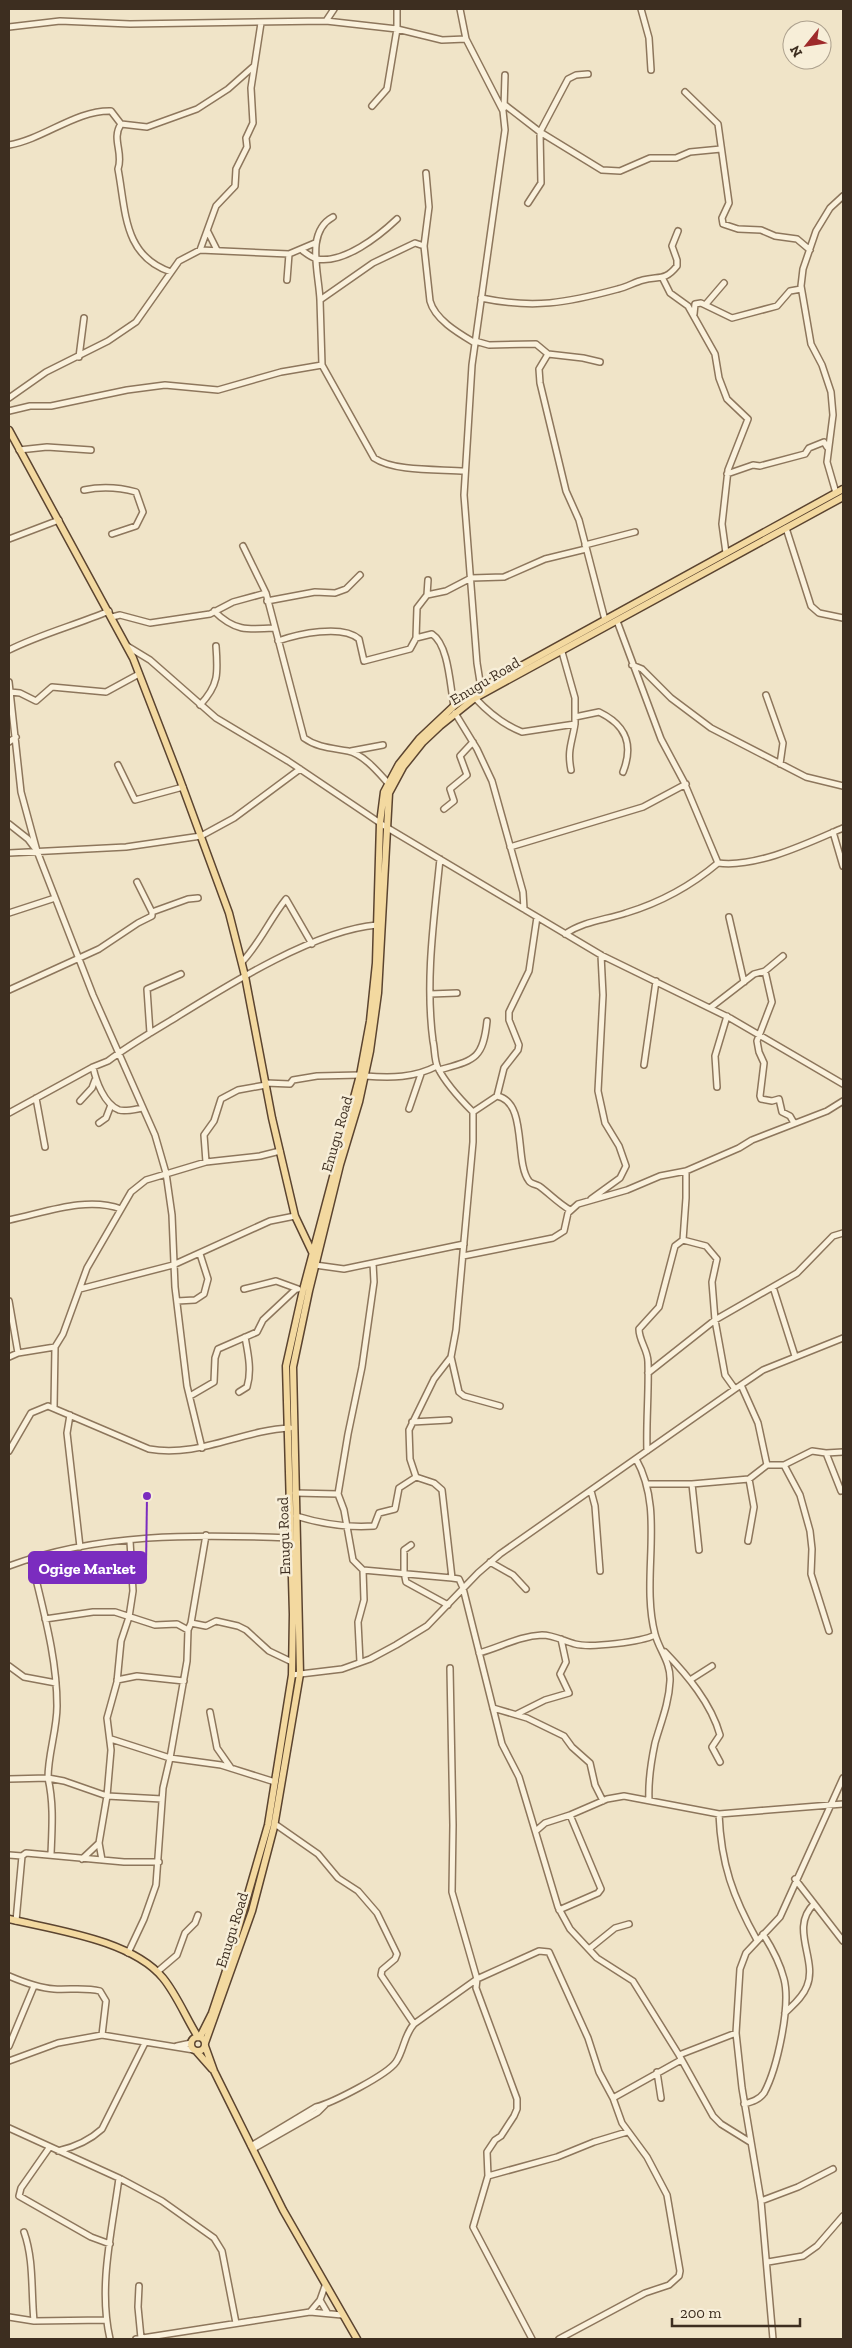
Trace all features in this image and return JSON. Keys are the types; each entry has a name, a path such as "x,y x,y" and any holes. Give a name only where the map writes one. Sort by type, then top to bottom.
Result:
{"main road":[{"path":"9,430 127,646 183,787 229,913 242,962 295,1216 315,1256 304,1290 286,1366 290,1428 292,1674 268,1825 245,1909 206,2024 195,2043"},
{"path":"363,1076 374,992 384,792 388,782 408,752 481,688 843,489"},
{"name":"Enugu Road","path":"205,2045 252,1911 275,1824 300,1674 296,1516 290,1428 293,1367 315,1265 315,1256 363,1076 378,993 383,826 389,793 399,773 423,742 455,709 843,497"},
{"path":"12,1920 89,1939 143,1960 168,1985 188,2022 195,2043 202,2050 205,2045"},
{"path":"184,2015 195,2043 214,2072 283,2210 331,2297 357,2339"},
{"path":"188,2022 200,2025 206,2024"},
{"path":"195,2043 205,2045"},
{"path":"205,2045 214,2072"}],"street":[{"path":"326,21 334,9"},
{"path":"372,106 387,89 397,30 397,9"},
{"path":"460,9 466,39 504,108 593,166 609,172 629,168 650,158 676,158 690,152 720,148"},
{"path":"641,9 649,38 651,70"},
{"path":"9,26 60,21 125,24 326,21 397,30 442,40 466,39"},
{"path":"200,250 216,206 235,186 236,168 247,147 246,138 253,123 251,99 261,23"},
{"path":"9,145 51,131 85,114 100,111 111,111 121,124 147,127 197,110 228,90 254,66"},
{"path":"528,203 541,183 540,132 568,79 576,75 588,74"},
{"path":"481,688 477,663 464,495 467,416 481,298 503,152 506,75"},
{"path":"685,92 717,123 728,203 722,218 723,224 738,229 761,230 775,236 797,239 810,250"},
{"path":"121,124 117,136 117,147 121,158 118,168 131,238 139,252 156,267 171,272"},
{"path":"426,173 428,208 424,246 431,306 458,333 475,342 489,345 536,344 548,354 600,362"},
{"path":"836,493 827,462 827,446 833,415 831,392 822,365 811,344 801,288 801,275 818,226 830,208 843,196"},
{"path":"334,217 324,222 314,243 320,300 322,365 374,458 381,463 399,466 465,471"},
{"path":"304,251 317,259 338,257 371,242 397,219"},
{"path":"481,298 512,305 562,302 623,288 643,280 663,279 677,266 678,260 672,246 678,231"},
{"path":"208,232 217,250"},
{"path":"9,398 46,372 108,341 136,322 179,260 200,250 289,254 314,243"},
{"path":"320,300 373,263 415,243 424,246"},
{"path":"287,280 289,254"},
{"path":"663,279 670,293 688,306 695,317 715,354 718,378 727,399 748,419 727,474 722,524 726,554"},
{"path":"706,304 724,283"},
{"path":"695,317 695,304 706,304 732,318 777,306 790,291 801,288"},
{"path":"78,356 84,318"},
{"path":"548,354 539,368 540,383 566,492 579,520 604,620"},
{"path":"9,411 30,406 51,406 127,390 165,385 218,390 281,372 322,365"},
{"path":"727,474 753,465 760,466 804,454 809,448 824,442 827,446"},
{"path":"19,450 47,447 91,450"},
{"path":"84,490 102,486 120,487 136,492 143,512 136,526 112,534"},
{"path":"9,538 59,520"},
{"path":"786,528 811,606 819,613 843,618"},
{"path":"427,595 446,591 471,578 504,577 545,559 635,532"},
{"path":"243,546 266,593 304,738 330,749 350,751 383,745"},
{"path":"268,601 315,592 336,593 346,589 360,575"},
{"path":"278,641 299,633 348,632 359,639 364,661 410,649 416,638 417,608 427,595 428,580"},
{"path":"9,650 40,635 110,614 150,624 214,612 234,602 266,593"},
{"path":"214,612 232,626 255,629 274,628"},
{"path":"618,621 632,665 646,695 662,739 686,784 718,863"},
{"path":"416,638 432,634 438,640 448,671 455,709 492,781 523,892 524,909"},
{"path":"127,646 150,660 200,705 245,737 300,769 383,826 601,955 727,1016 843,1084"},
{"path":"200,705 214,688 218,671 216,646"},
{"path":"562,652 575,698 575,724 568,754 571,770"},
{"path":"632,665 642,669 671,698 711,728 806,777 843,786"},
{"path":"10,692 20,693 36,701 52,688 106,692 139,674"},
{"path":"9,682 21,792 37,851 79,959 155,1135 166,1173 172,1215 173,1265 177,1301 190,1396 202,1448"},
{"path":"766,695 783,743 780,764"},
{"path":"476,698 487,711 513,729 522,732 575,724"},
{"path":"575,717 599,712 619,724 626,739 628,758 623,772"},
{"path":"9,742 16,737"},
{"path":"444,809 454,801 450,789 466,775 460,756 473,742"},
{"path":"350,751 372,766 388,782"},
{"path":"118,765 135,800 183,787"},
{"path":"9,853 126,847 201,836 234,818 300,769"},
{"path":"510,847 643,807 686,784"},
{"path":"9,824 28,839 37,851"},
{"path":"718,863 728,865 782,854 843,828"},
{"path":"832,832 842,856 843,866"},
{"path":"440,859 433,925 430,994 438,1068 458,1096 474,1112 463,1256 459,1279 456,1330 451,1357 459,1392 464,1396 500,1406"},
{"path":"565,934 583,924 628,912 672,894 700,878 718,863"},
{"path":"9,990 109,944 138,923 152,916 152,912 137,882"},
{"path":"9,913 55,898"},
{"path":"152,912 181,901 198,898"},
{"path":"242,962 286,899 312,944"},
{"path":"474,1112 497,1096 504,1068 518,1050 519,1045 509,1020 509,1012 528,971 537,917"},
{"path":"729,917 744,982"},
{"path":"9,1113 93,1067 108,1061 119,1052 245,976 312,944 346,931 377,925"},
{"path":"589,1201 612,1186 625,1171 626,1166 619,1146 605,1123 598,1091 603,995 601,955"},
{"path":"710,1008 754,974 765,971 783,956"},
{"path":"765,971 772,1002 759,1035 758,1046 765,1072 760,1098 772,1101 779,1099 782,1112 790,1116 794,1123"},
{"path":"150,1033 147,989 182,974"},
{"path":"644,1066 656,981"},
{"path":"430,994 457,993"},
{"path":"717,1087 715,1056 727,1016"},
{"path":"206,1162 204,1135 214,1121 221,1099 238,1090 266,1084 290,1084 293,1080 317,1076 390,1078 421,1074 469,1061 476,1057 485,1041 487,1021"},
{"path":"93,1067 95,1080 111,1105 120,1110 143,1108"},
{"path":"409,1108 421,1074"},
{"path":"80,1101 92,1088 95,1080"},
{"path":"92,1088 99,1088"},
{"path":"497,1096 506,1099 513,1110 519,1132 525,1171 530,1182 570,1210"},
{"path":"36,1098 45,1147"},
{"path":"463,1256 553,1238 564,1231 570,1210 578,1204 616,1194 660,1176 686,1172 794,1123 827,1111 843,1102"},
{"path":"99,1123 106,1118 111,1105"},
{"path":"54,1407 55,1347 63,1334 87,1268 121,1209 138,1185 166,1173 206,1162 260,1156 280,1151"},
{"path":"647,1451 646,1425 650,1403 647,1355 639,1329 657,1311 675,1246 683,1240 686,1172"},
{"path":"612,1186 612,1191 616,1194"},
{"path":"604,1192 604,1198"},
{"path":"9,1220 83,1205 100,1204 121,1209"},
{"path":"80,1289 173,1265 270,1222 295,1216"},
{"path":"648,1372 715,1320 797,1273 833,1236 843,1232"},
{"path":"683,1240 706,1246 717,1259 712,1282 715,1320 725,1376 735,1388"},
{"path":"315,1265 344,1269 464,1244"},
{"path":"177,1301 195,1300 204,1294 208,1279 200,1254"},
{"path":"373,1263 374,1282 365,1350 338,1494 353,1560 363,1570 459,1578 502,1744 519,1777 537,1830 560,1910 570,1929 597,1958 633,1981 680,2057 713,2116 728,2129 750,2142"},
{"path":"244,1289 276,1282 296,1290 304,1290"},
{"path":"773,1287 795,1356"},
{"path":"190,1396 214,1382 215,1358 218,1349 257,1332 263,1320 296,1290"},
{"path":"9,1301 18,1353"},
{"path":"239,1392 247,1387 248,1380 249,1356 245,1337"},
{"path":"292,1674 342,1669 360,1662 427,1626 490,1562 735,1388 763,1370 843,1338"},
{"path":"9,1357 18,1353 55,1347"},
{"path":"416,1477 410,1459 409,1430 434,1379 451,1357"},
{"path":"740,1385 758,1423 767,1465"},
{"path":"9,1451 31,1413 43,1406 54,1407 149,1449 165,1452 202,1448 290,1428"},
{"path":"70,1414 67,1433 80,1547"},
{"path":"412,1422 449,1420"},
{"path":"648,1484 692,1484 749,1479 767,1465 784,1465 808,1452 843,1452"},
{"path":"826,1453 841,1491"},
{"path":"636,1459 648,1484 652,1526 648,1590 655,1635 663,1650 690,1680 716,1721 720,1735 712,1747 720,1762"},
{"path":"784,1465 800,1495 808,1522 812,1548 811,1574 829,1631"},
{"path":"296,1516 308,1521 347,1528 374,1526 379,1513 395,1509 399,1488 416,1477"},
{"path":"416,1477 434,1483 444,1496 452,1578"},
{"path":"748,1540 754,1507 749,1479"},
{"path":"692,1484 699,1550"},
{"path":"591,1491 595,1506 600,1571"},
{"path":"295,1493 338,1494"},
{"path":"128,1953 144,1919 156,1885 163,1788 184,1682 188,1630 192,1623 206,1535"},
{"path":"9,1566 31,1558 80,1547 130,1541 206,1535 290,1538"},
{"path":"102,1860 99,1843 107,1796 111,1739 107,1718 117,1680 121,1641 129,1617 132,1591 130,1541"},
{"path":"411,1545 404,1550 404,1572 409,1585 448,1605"},
{"path":"31,1558 53,1655 56,1683 57,1708 48,1766 48,1778 53,1797 54,1830 51,1854"},
{"path":"490,1562 513,1576 526,1589"},
{"path":"360,1662 358,1622 364,1600 363,1570"},
{"path":"45,1619 93,1612 115,1612 155,1624 177,1624 188,1630"},
{"path":"192,1623 206,1626 216,1621 238,1626 246,1630 269,1651 292,1662"},
{"path":"479,1653 504,1646 516,1639 531,1636 544,1635 577,1644 597,1644 639,1642 655,1635"},
{"path":"517,1714 544,1700 569,1693 560,1674 566,1662 561,1639"},
{"path":"649,1800 649,1775 655,1743 664,1716 670,1679 663,1650"},
{"path":"9,1666 24,1677 56,1683"},
{"path":"690,1680 712,1666"},
{"path":"450,1668 453,1825 452,1892 478,1979 476,1988 517,2099 517,2109 514,2116 501,2136 495,2140 487,2152 488,2176 473,2227 532,2339"},
{"path":"117,1680 137,1676 184,1682"},
{"path":"493,1708 517,1714 564,1736 572,1747 590,1763 594,1772 595,1785 603,1801"},
{"path":"210,1712 217,1748 231,1768"},
{"path":"111,1739 170,1758 231,1768 275,1782"},
{"path":"9,1779 48,1778 64,1781 107,1796 162,1799"},
{"path":"773,2339 768,2262 761,2201 744,2104 736,2033 740,1969 746,1953 780,1917 795,1880 843,1778"},
{"path":"537,1830 545,1823 603,1801 624,1796 719,1814 843,1804"},
{"path":"719,1814 720,1845 728,1876 739,1907 757,1940"},
{"path":"560,1910 598,1893 601,1889 570,1815"},
{"path":"533,1820 545,1823"},
{"path":"275,1824 318,1854 338,1878 358,1891 377,1913 397,1954 395,1959 382,1970 381,1975 414,2024"},
{"path":"82,1859 99,1843"},
{"path":"9,1855 22,1856 26,1853 51,1854 82,1859 159,1862"},
{"path":"12,1920 22,1856"},
{"path":"795,1880 843,1941"},
{"path":"785,2014 801,1997 808,1984 803,1926 805,1915 814,1904"},
{"path":"157,1972 177,1956 185,1933 195,1923 198,1915"},
{"path":"589,1949 616,1928 629,1924"},
{"path":"744,2104 759,2098 764,2093 777,2055 785,2014 784,1979 773,1950 763,1934"},
{"path":"252,2147 318,2112 326,2105 359,2088 394,2064 407,2033 414,2024 470,1984 539,1950 549,1952 588,2038 601,2077 614,2098 627,2132 646,2157 667,2195 680,2272 679,2276 670,2285 645,2293 559,2339"},
{"path":"9,1976 34,1986 100,1991 106,2001 102,2035"},
{"path":"470,1984 476,1988"},
{"path":"9,2046 34,1986"},
{"path":"614,2098 680,2057 736,2033"},
{"path":"9,2061 58,2043 102,2035 176,2047 195,2043"},
{"path":"58,2151 76,2147 102,2129 145,2043"},
{"path":"657,2072 661,2098"},
{"path":"9,2128 49,2148 119,2178 162,2202 214,2238 222,2251 236,2323"},
{"path":"488,2176 557,2157 594,2142 627,2132"},
{"path":"72,2157 76,2147"},
{"path":"49,2148 21,2188 20,2196 91,2237 110,2244"},
{"path":"761,2201 798,2187 833,2169"},
{"path":"110,2339 106,2320 105,2276 119,2178"},
{"path":"768,2262 803,2256 816,2246 843,2216"},
{"path":"24,2232 32,2257 31,2289 34,2320"},
{"path":"139,2286 138,2339 310,2312 327,2312 342,2315"},
{"path":"310,2312 320,2300 325,2286"},
{"path":"320,2300 331,2297"},
{"path":"320,2300 327,2312"},
{"path":"327,2312 336,2305"},
{"path":"9,2318 106,2320"}],"place":[{"name":"Ogige Market","path":"147,1496"}]}
